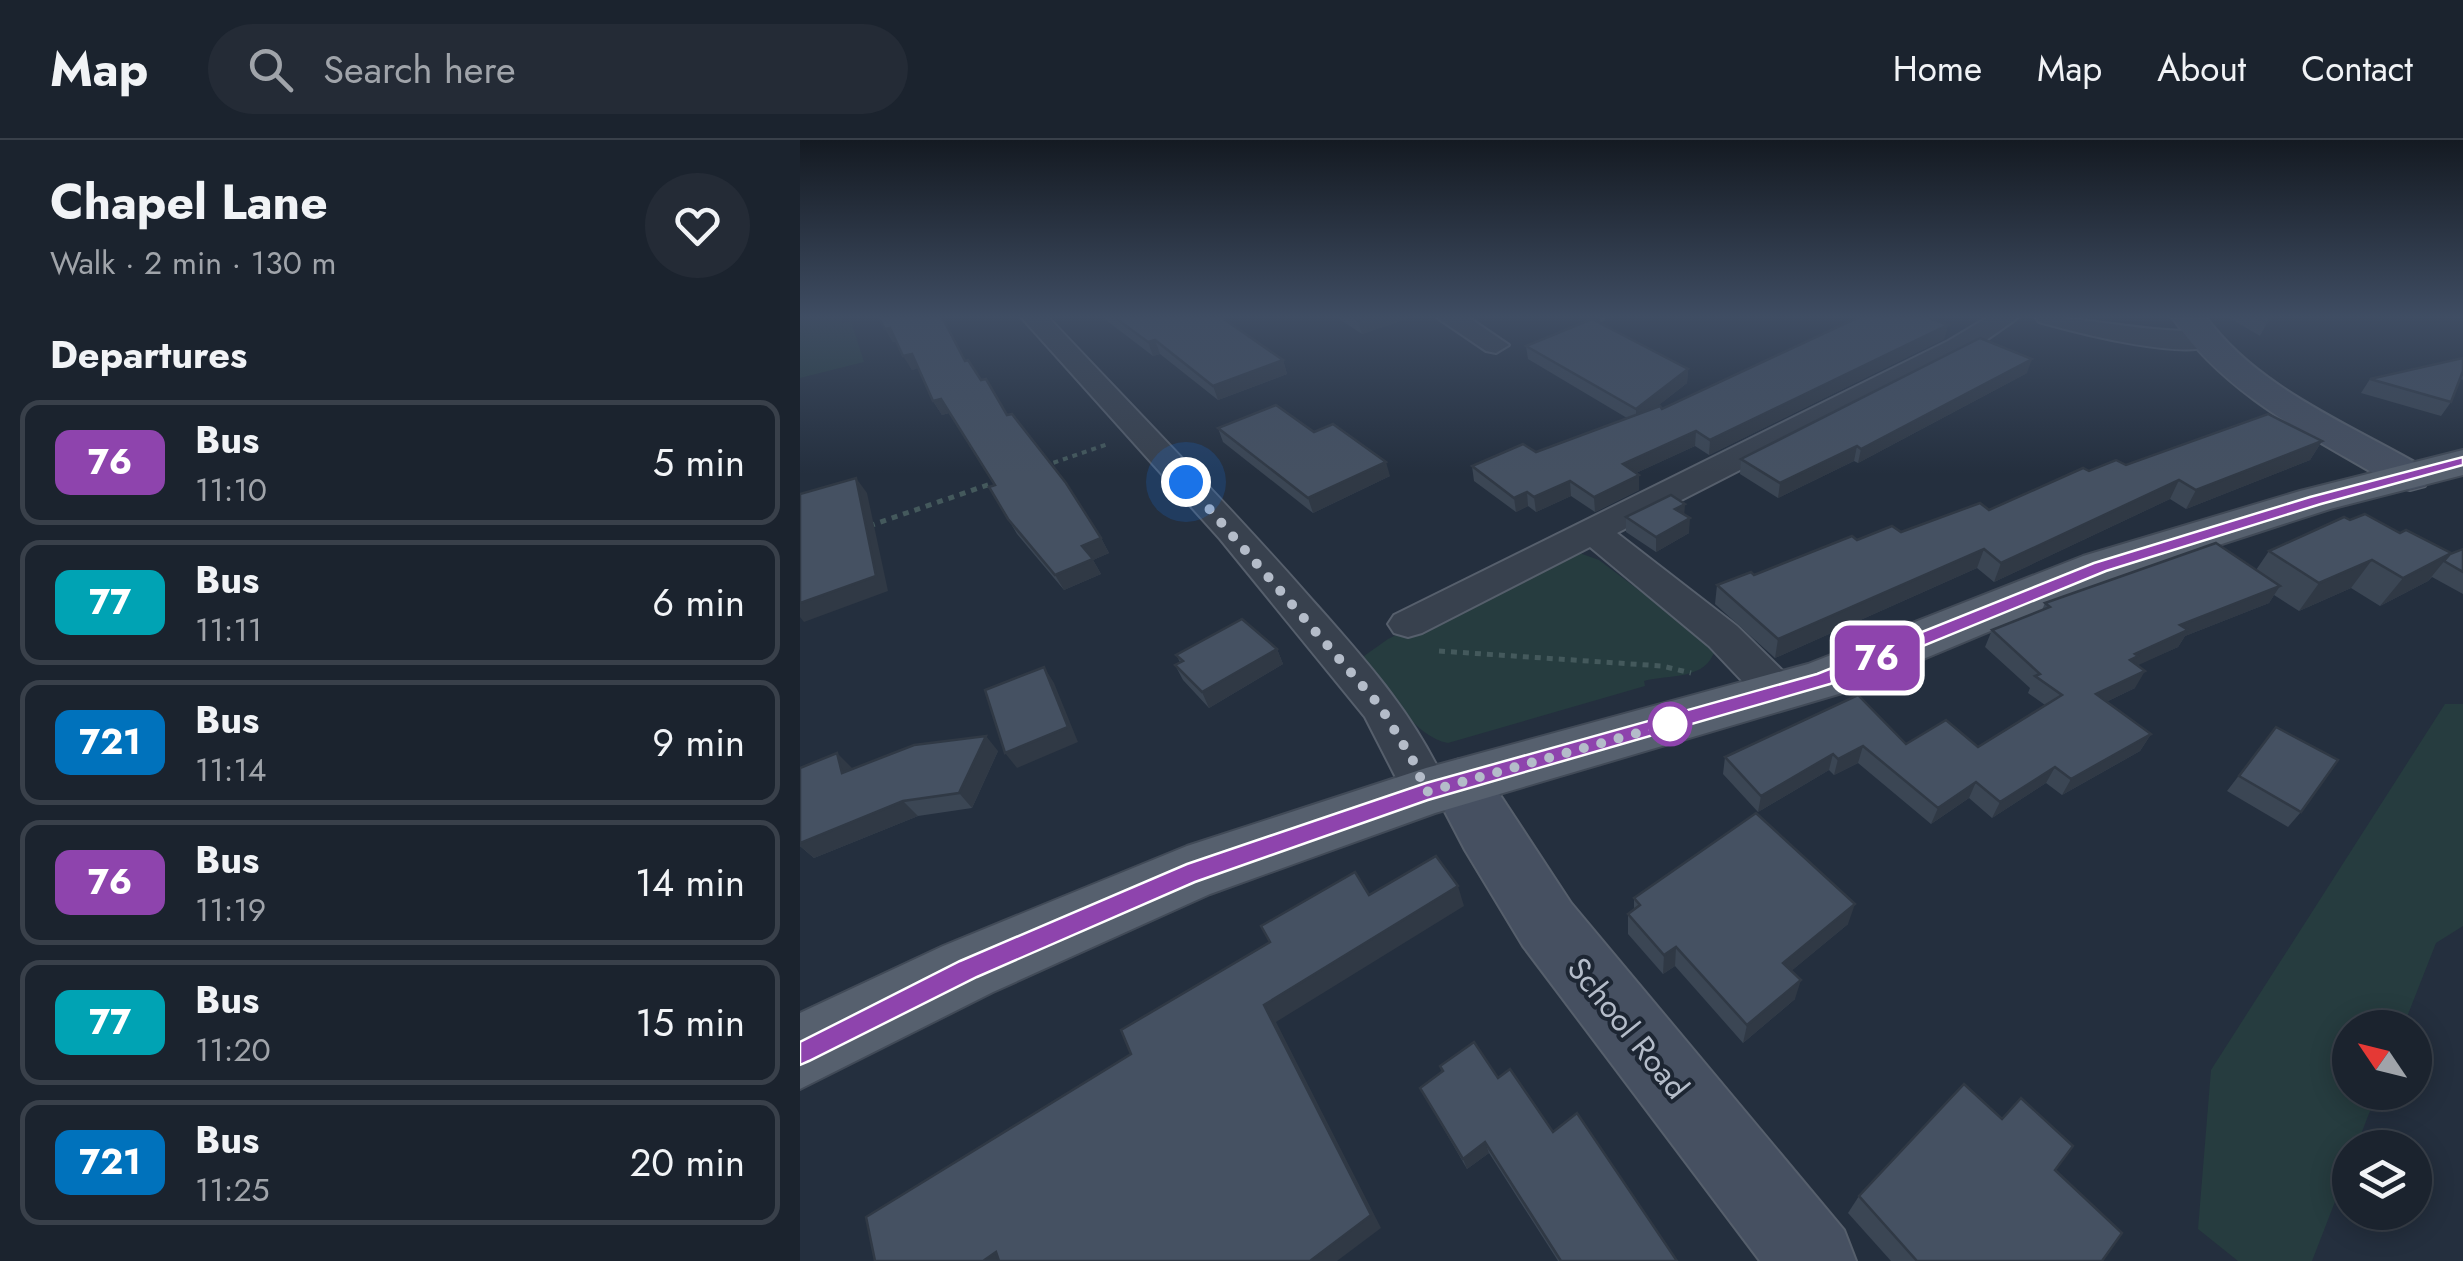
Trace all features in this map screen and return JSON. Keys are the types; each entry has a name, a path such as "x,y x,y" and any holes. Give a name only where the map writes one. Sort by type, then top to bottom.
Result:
{"main road":[{"path":"800,1052 968,969 1187,874 1443,787 1841,672 2100,567 2316,500 2463,462"}],"street":[{"path":"1082,369 1232,532 1380,706 1415,764 1443,787"},
{"path":"1414,637 1591,530 1913,369"},
{"path":"2243,369 2256,382 2410,476"},
{"path":"1591,530 1699,615 1777,691"},
{"name":"School Road","path":"1443,787 1596,992 1812,1261"}],"path":[{"path":"1038,468 1140,433"},
{"path":"856,531 1002,480"},
{"path":"1414,637 1662,666 1702,676 1678,683"}],"green space":[{"path":"800,369 835,369 800,378"},
{"path":"1571,550 1599,560 1705,640 1715,649 1711,659 1704,667 1686,674 1644,681 1645,686 1448,743 1413,723 1366,666 1364,656 1388,639"},
{"path":"2445,704 2463,704 2463,926 2436,943 2410,1010 2332,1010 2332,1110 2370,1110 2363,1130 2332,1130 2332,1209 2312,1261 2238,1261 2198,1229 2211,1070"}],"building":[{"path":"919,369 974,369 981,380 986,379 1007,415 1012,414 1066,483 1101,538 1082,546 1093,559 1055,575 1008,519 989,487 995,485 941,399 933,401"},
{"path":"1192,369 1258,369 1213,386"},
{"path":"1567,369 1688,369 1636,409"},
{"path":"1747,369 1856,369 1710,440 1696,431 1623,464 1639,475 1594,497 1570,481 1534,497 1527,492 1514,498 1472,466 1523,444 1536,452 1660,406 1662,409"},
{"path":"1918,369 2012,369 1861,449 1857,446 1780,483 1741,459"},
{"path":"2413,369 2463,369 2451,402 2370,379"},
{"path":"1276,405 1314,432 1333,424 1386,462 1308,498 1218,428"},
{"path":"2268,414 2322,441 2196,490 2179,480 2001,563 1984,549 1778,639 1717,585 1751,572 1754,575 1852,536 1857,540 1892,526 1901,532 1980,503 1989,510 2083,468 2089,471 2116,460 2126,465"},
{"path":"856,478 876,576 800,603 800,494"},
{"path":"1671,495 1685,504 1675,509 1690,518 1656,537 1626,517"},
{"path":"2365,514 2451,553 2403,578 2372,560 2319,583 2269,551 2344,517 2350,520"},
{"path":"2216,543 2280,586 2180,625 2188,630 2135,654 2138,656 2130,660 2145,671 2096,694 2151,734 2071,779 2055,767 2000,802 1976,782 1938,808 1863,746 1838,759 1833,754 1761,796 1725,757 1858,695 1906,744 1946,720 1978,747 2062,695 2035,676 2040,674 1992,630 2050,607 2045,603"},
{"path":"2463,549 2463,572 2444,561"},
{"path":"1242,619 1277,649 1202,692 1175,665 1183,661 1176,655"},
{"path":"1044,667 1068,727 1005,753 985,690"},
{"path":"2276,727 2338,760 2301,812 2239,776"},
{"path":"986,736 959,793 903,801 800,843 800,768 837,753 842,773 914,745"},
{"path":"1756,813 1855,904 1783,963 1801,980 1747,1025 1676,947 1664,955 1628,914 1640,905 1634,898"},
{"path":"1436,856 1458,886 1264,1005 1371,1215 1310,1261 999,1261 996,1252 983,1261 875,1261 866,1217 1131,1054 1121,1030 1270,942 1261,926 1355,872 1369,895"},
{"path":"1474,1042 1498,1078 1510,1069 1553,1132 1577,1113 1677,1261 1561,1261 1485,1142 1463,1159 1420,1088 1443,1071 1440,1066"},
{"path":"1964,1084 2002,1119 2021,1098 2073,1146 2055,1170 2122,1233 2102,1261 1917,1261 1859,1196"}],"bus line":[{"name":"76","path":"800,1052 968,969 1187,874 1426,792 1823,679 2100,567 2316,500 2463,462"}],"route":[{"path":"1186,482 1380,706 1415,764 1426,792 1670,724"}]}
